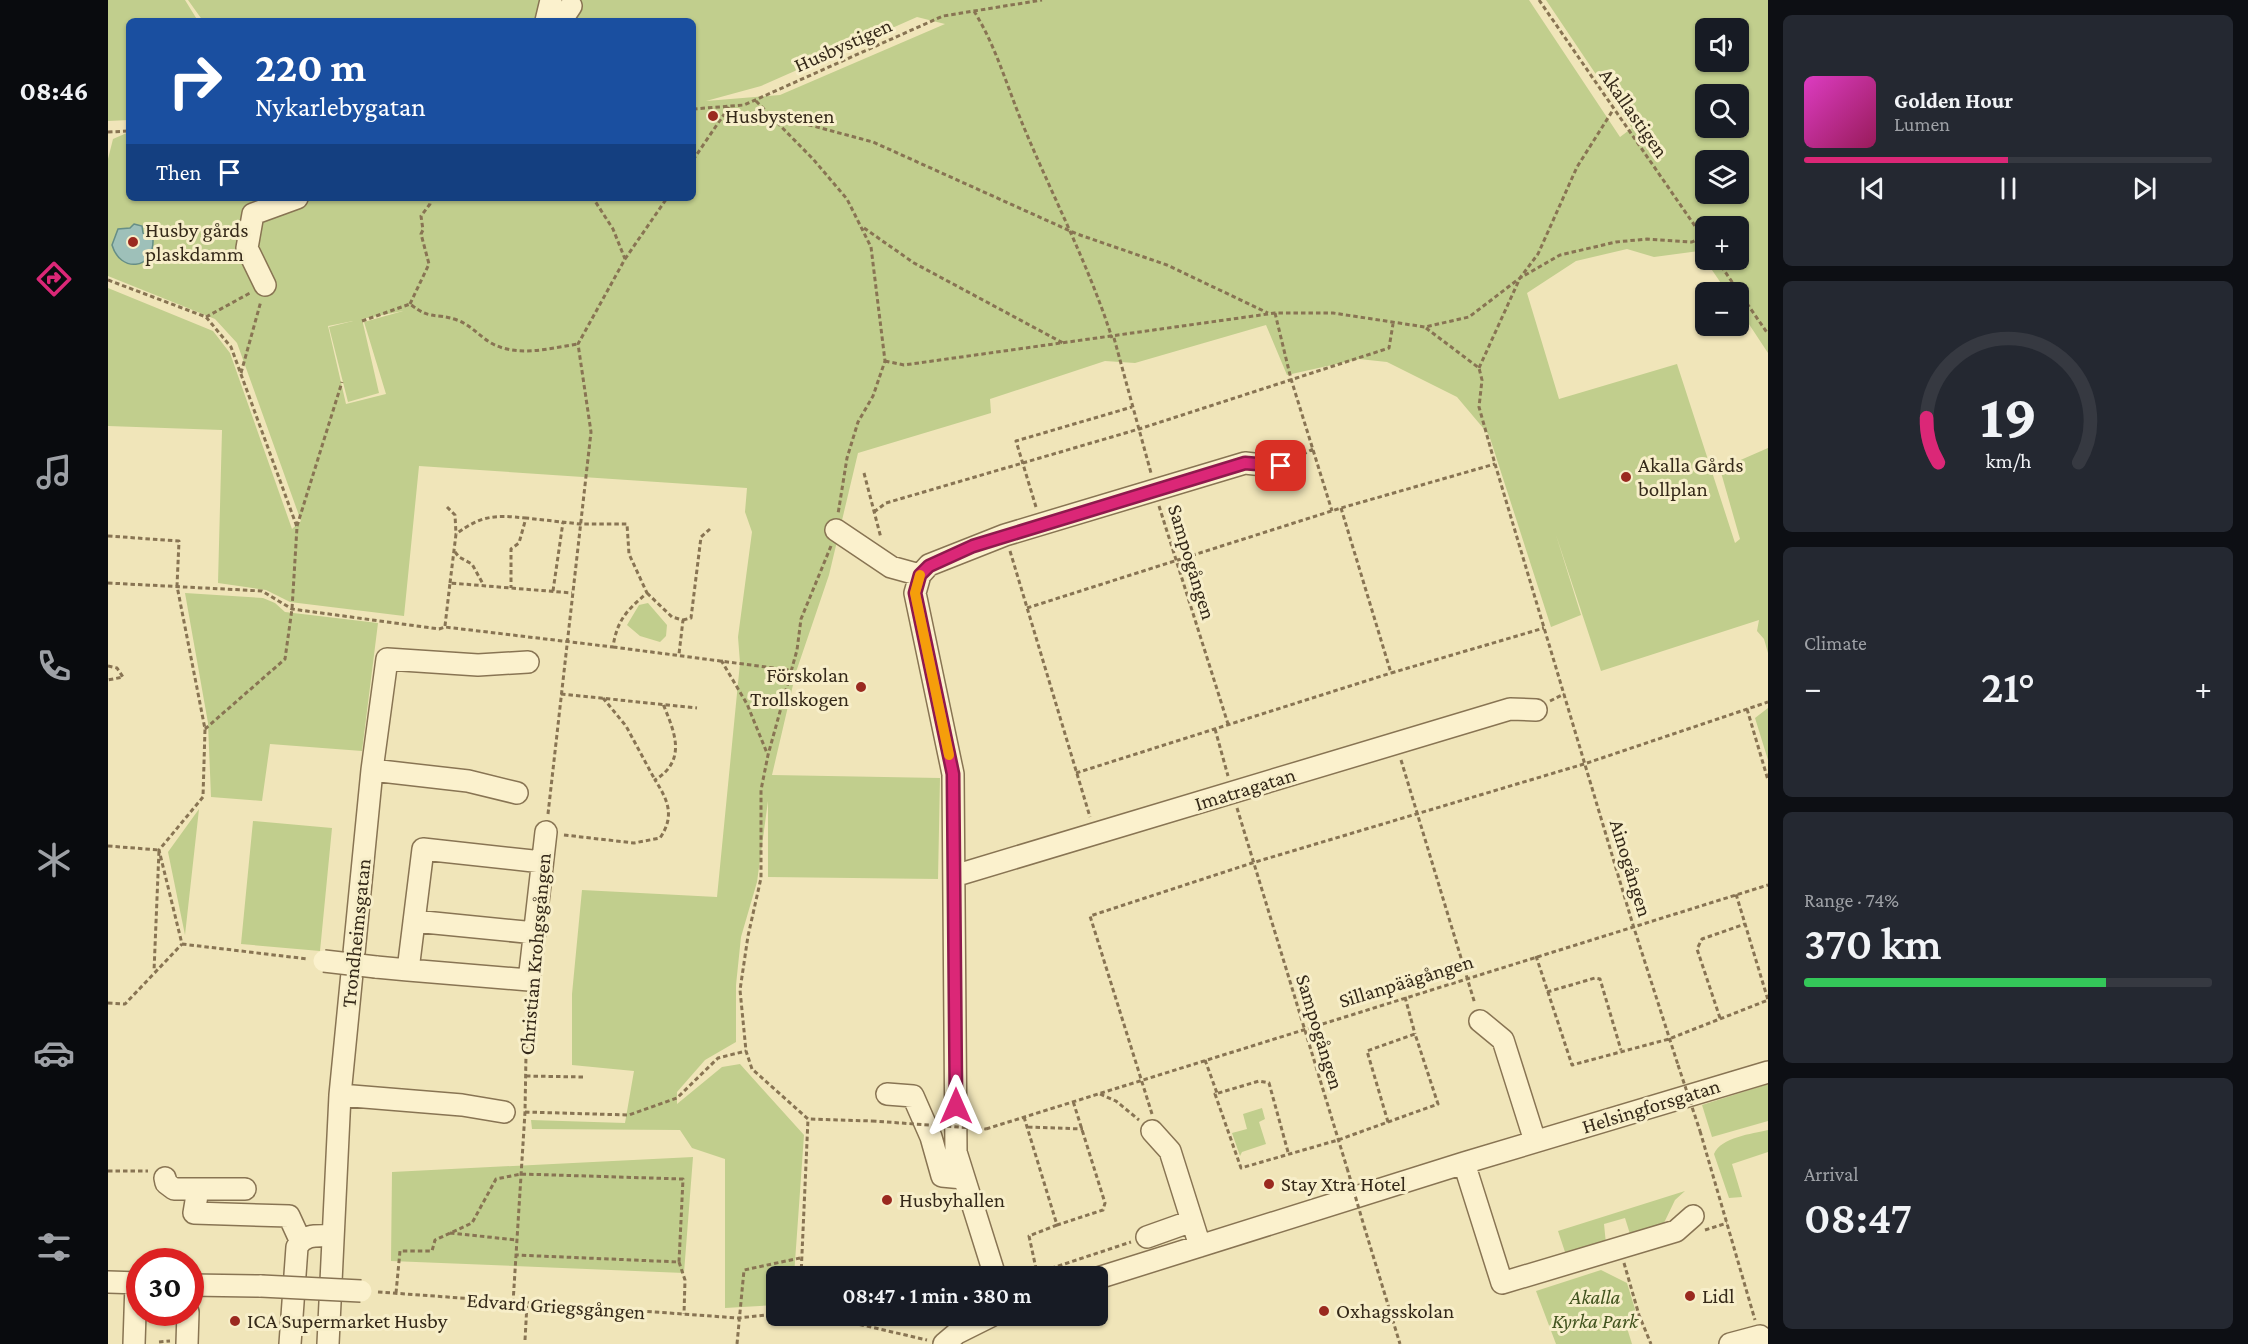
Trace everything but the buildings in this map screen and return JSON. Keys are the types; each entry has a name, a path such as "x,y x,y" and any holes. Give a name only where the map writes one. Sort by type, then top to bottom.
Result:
{"street":[{"path":"265,285 247,248 253,214 282,201"},
{"path":"992,1266 956,1152 953,774 915,593 920,575 929,566 1005,535 1041,524 1245,463 1281,466"},
{"path":"836,530 891,567 920,575"},
{"name":"Trondheimsgatan","path":"328,1344 340,1095 372,770 387,660 478,666 528,662"},
{"name":"Imatragatan","path":"954,876 1510,709 1536,710"},
{"path":"372,770 468,781 516,793"},
{"name":"Christian Krohgsgången","path":"529,980 546,832"},
{"path":"408,970 423,849 543,862"},
{"path":"414,921 535,933"},
{"path":"324,961 529,980"},
{"path":"1480,1021 1503,1040 1534,1141"},
{"name":"Helsingforsgatan","path":"1108,1275 1534,1141 1768,1072"},
{"path":"887,1094 913,1096 931,1137 942,1176 963,1178"},
{"path":"340,1095 462,1105 504,1112"},
{"path":"1144,1124 1170,1151 1200,1246"},
{"path":"1464,1163 1502,1283 1695,1225"},
{"path":"165,1178 165,1183 174,1189 245,1189"},
{"path":"198,1189 194,1213 289,1216 300,1240"},
{"path":"1147,1237 1192,1221"},
{"path":"290,1344 297,1247 300,1240 308,1236 333,1236"},
{"path":"108,1282 126,1283"},
{"path":"204,1285 361,1291"},
{"path":"134,1344 135,1326"},
{"path":"187,1344 188,1326"},
{"path":"938,1343 971,1326"},
{"path":"1730,1344 1764,1340"}],"path":[{"name":"Husbystigen","path":"696,110 729,107 756,101 943,16 1042,0"},
{"name":"Akallastigen","path":"1539,0 1612,110 1695,227"},
{"name":"Sampogången","path":"974,11 992,45 1026,132 1071,231 1113,338 1175,561 1228,724"},
{"path":"756,101 813,159 840,191 862,227 871,247 885,361 873,396 858,422 847,458 836,530 824,569 801,619 797,650 768,755 761,790 761,879 748,936 740,990 746,1051 752,1069 808,1119 800,1266"},
{"path":"696,156 729,107"},
{"path":"1425,327 1479,368 1521,278 1538,254 1577,166 1612,110"},
{"path":"769,114 873,142 1071,231 1167,265 1272,314 1332,511"},
{"path":"108,132 126,131"},
{"path":"362,321 410,304 429,264 421,234 423,230 421,216 430,201"},
{"path":"595,201 613,229 626,259"},
{"path":"410,304 424,315 455,319 470,326 492,343 508,350 524,352 578,345 626,259 665,201"},
{"path":"862,227 914,263 1064,344"},
{"path":"885,361 904,365 1113,338 1272,314 1333,313 1393,324 1425,327 1469,317 1521,278 1560,255 1584,248 1647,239 1695,240"},
{"path":"1725,270 1768,334"},
{"path":"108,280 206,317 231,347 297,528"},
{"path":"206,317 265,285"},
{"path":"241,375 265,285"},
{"path":"874,512 886,503 1139,429 1389,348 1393,324"},
{"name":"Christian Krohgsgången","path":"546,832 591,432 578,345"},
{"name":"Ainogången","path":"1479,368 1482,380 1479,407 1494,464 1633,925 1700,1131 1764,1340"},
{"path":"205,729 285,659 292,609 297,528 342,382"},
{"path":"1041,524 1016,441 1132,407"},
{"path":"1027,608 1341,508 1494,464"},
{"path":"864,473 883,543"},
{"path":"445,627 456,534 455,515 447,507"},
{"path":"1341,508 1391,673"},
{"path":"456,534 472,522 490,516 579,524 627,524 629,554 647,593 672,617 683,620 691,618 701,537 710,529"},
{"path":"511,588 511,549 519,543 526,518"},
{"path":"553,592 562,522"},
{"path":"1005,535 1095,834"},
{"path":"108,536 179,541 177,586 205,729 203,797 159,850 154,971"},
{"path":"454,551 459,557 472,564 483,584"},
{"path":"108,583 262,591 292,609 439,629 445,627 720,659 790,670"},
{"path":"450,583 572,593"},
{"path":"613,647 616,626 631,606 647,593"},
{"path":"679,654 683,620"},
{"path":"1076,773 1391,673 1544,628"},
{"path":"720,659 747,704 768,755"},
{"path":"108,666 117,668 123,678 108,680"},
{"path":"561,694 697,708"},
{"path":"546,832 634,843 660,838 668,826 669,806 626,726 603,698"},
{"path":"1098,1094 1116,1101 1144,1124 1152,1113 1090,916 1252,863 1584,764 1768,702"},
{"path":"655,780 664,774 673,762 676,744 663,704"},
{"path":"1747,709 1768,780"},
{"name":"Sampogången","path":"1215,729 1252,863 1400,1344"},
{"path":"1397,744 1416,814 1480,1021"},
{"path":"108,846 159,850"},
{"path":"159,850 182,944"},
{"name":"Sillanpäägången","path":"808,1119 986,1129 1633,925 1768,885"},
{"path":"1536,956 1572,1065 1621,1050 1669,1039 1720,1018 1745,1012 1768,1000 1736,894"},
{"path":"1720,1018 1697,949 1702,939 1745,924"},
{"path":"182,944 324,961"},
{"path":"108,1003 125,1004 182,944"},
{"path":"1547,992 1595,978 1600,979 1621,1050"},
{"name":"Christian Krohgsgången","path":"513,1303 525,1112 529,980"},
{"path":"1205,1060 1241,1168 1288,1152 1299,1153 1438,1104 1405,997"},
{"path":"1388,1122 1367,1051 1415,1034"},
{"path":"525,1112 629,1115 677,1098 718,1058 746,1051"},
{"path":"526,1076 584,1077"},
{"path":"1217,1093 1259,1081 1269,1083 1288,1152"},
{"path":"1073,1101 1102,1189 1103,1210 1029,1236 1037,1273 1147,1237"},
{"path":"1024,1117 1057,1225"},
{"path":"1028,1127 1083,1129"},
{"path":"108,1171 134,1171"},
{"path":"396,1293 400,1251 432,1251 435,1240 472,1224 496,1179 521,1174 683,1179 679,1262 685,1280 684,1314"},
{"path":"1695,1225 1727,1223"},
{"path":"450,1233 517,1240"},
{"path":"516,1255 679,1262"},
{"path":"1623,1256 1639,1315 1651,1344"},
{"path":"737,1344 744,1270 800,1258"},
{"name":"Edvard Griegsgången","path":"361,1291 738,1318 766,1315"},
{"path":"525,1340 527,1304"},
{"path":"866,1326 938,1343"}],"green space":[{"path":"108,0 185,0 196,18 126,18 126,120 108,121"},
{"path":"188,0 1529,0 1620,137 1632,128 1546,0 1768,0 1768,353 1749,324 1749,282 1720,282 1712,270 1749,270 1749,216 1695,216 1695,252 1654,257 1627,249 1576,261 1527,293 1559,399 1677,364 1735,543 1740,539 1720,469 1768,448 1768,653 1764,639 1757,631 1759,620 1601,671 1556,535 1581,615 1551,627 1489,435 1457,397 1387,362 1359,359 1287,375 1266,325 1135,363 1105,361 990,399 991,413 858,453 829,575 796,672 772,775 940,778 938,879 768,877 768,801 757,882 741,937 736,985 736,1042 705,1060 677,1092 677,1104 722,1067 740,1064 804,1135 795,1266 766,1266 766,1306 725,1308 725,1159 692,1148 680,1130 532,1129 531,1120 625,1123 634,1071 572,1065 572,994 582,890 717,897 740,663 738,637 752,532 745,512 747,488 419,466 404,616 290,602 266,590 218,583 222,430 108,426 108,288 213,331 230,353 292,529 301,521 237,343 215,319 108,276 108,159 113,139 126,133 126,201 696,201 696,18 201,18","holes":["917,17 945,24 780,95 706,101 761,86","403,311 364,322 386,394 346,404 328,326 353,321 329,327 348,402 379,393 362,319"]},
{"path":"185,593 263,598 275,603 285,612 378,623 362,751 270,744 262,801 211,797 208,723"},
{"path":"648,603 667,625 666,636 660,642 640,636 627,625 639,605"},
{"path":"1768,708 1768,760 1755,718"},
{"path":"199,809 185,935 168,852"},
{"path":"253,821 332,828 320,951 241,944"},
{"path":"1768,1084 1768,1121 1712,1137 1702,1105"},
{"path":"1262,1108 1265,1119 1259,1122 1266,1144 1242,1152 1240,1156 1232,1133 1247,1129 1243,1114"},
{"path":"1768,1130 1768,1152 1732,1164 1742,1197 1729,1198 1714,1154 1718,1148 1730,1140"},
{"path":"693,1157 684,1273 391,1261 392,1172"},
{"path":"1685,1191 1675,1200 1663,1225 1630,1234 1625,1218 1604,1224 1606,1244 1566,1255 1558,1231"},
{"name":"Akalla Kyrka Park","path":"1601,1270 1627,1283 1639,1322 1627,1328 1632,1344 1556,1344 1536,1291"}],"water":[{"name":"Husby gårds plaskdamm","path":"134,224 142,226 143,233 153,240 152,250 143,262 129,264 116,254 112,245 118,229 130,228"}],"slow traffic":[{"path":"920,575 915,593 930,674 949,755"}],"place":[{"name":"Husbystenen","path":"713,116"},
{"name":"Husby gårds plaskdamm","path":"133,242"},
{"name":"Akalla Gårds bollplan","path":"1626,477"},
{"name":"Förskolan Trollskogen","path":"861,687"},
{"name":"Stay Xtra Hotel","path":"1269,1184"},
{"name":"Husbyhallen","path":"887,1200"},
{"name":"Lidl","path":"1690,1296"},
{"name":"Oxhagsskolan","path":"1324,1311"},
{"name":"ICA Supermarket Husby","path":"235,1321"}],"route":[{"path":"956,1106 953,774 930,674 915,593 920,575 929,566 973,546 1023,529 1245,463 1281,466"}]}
